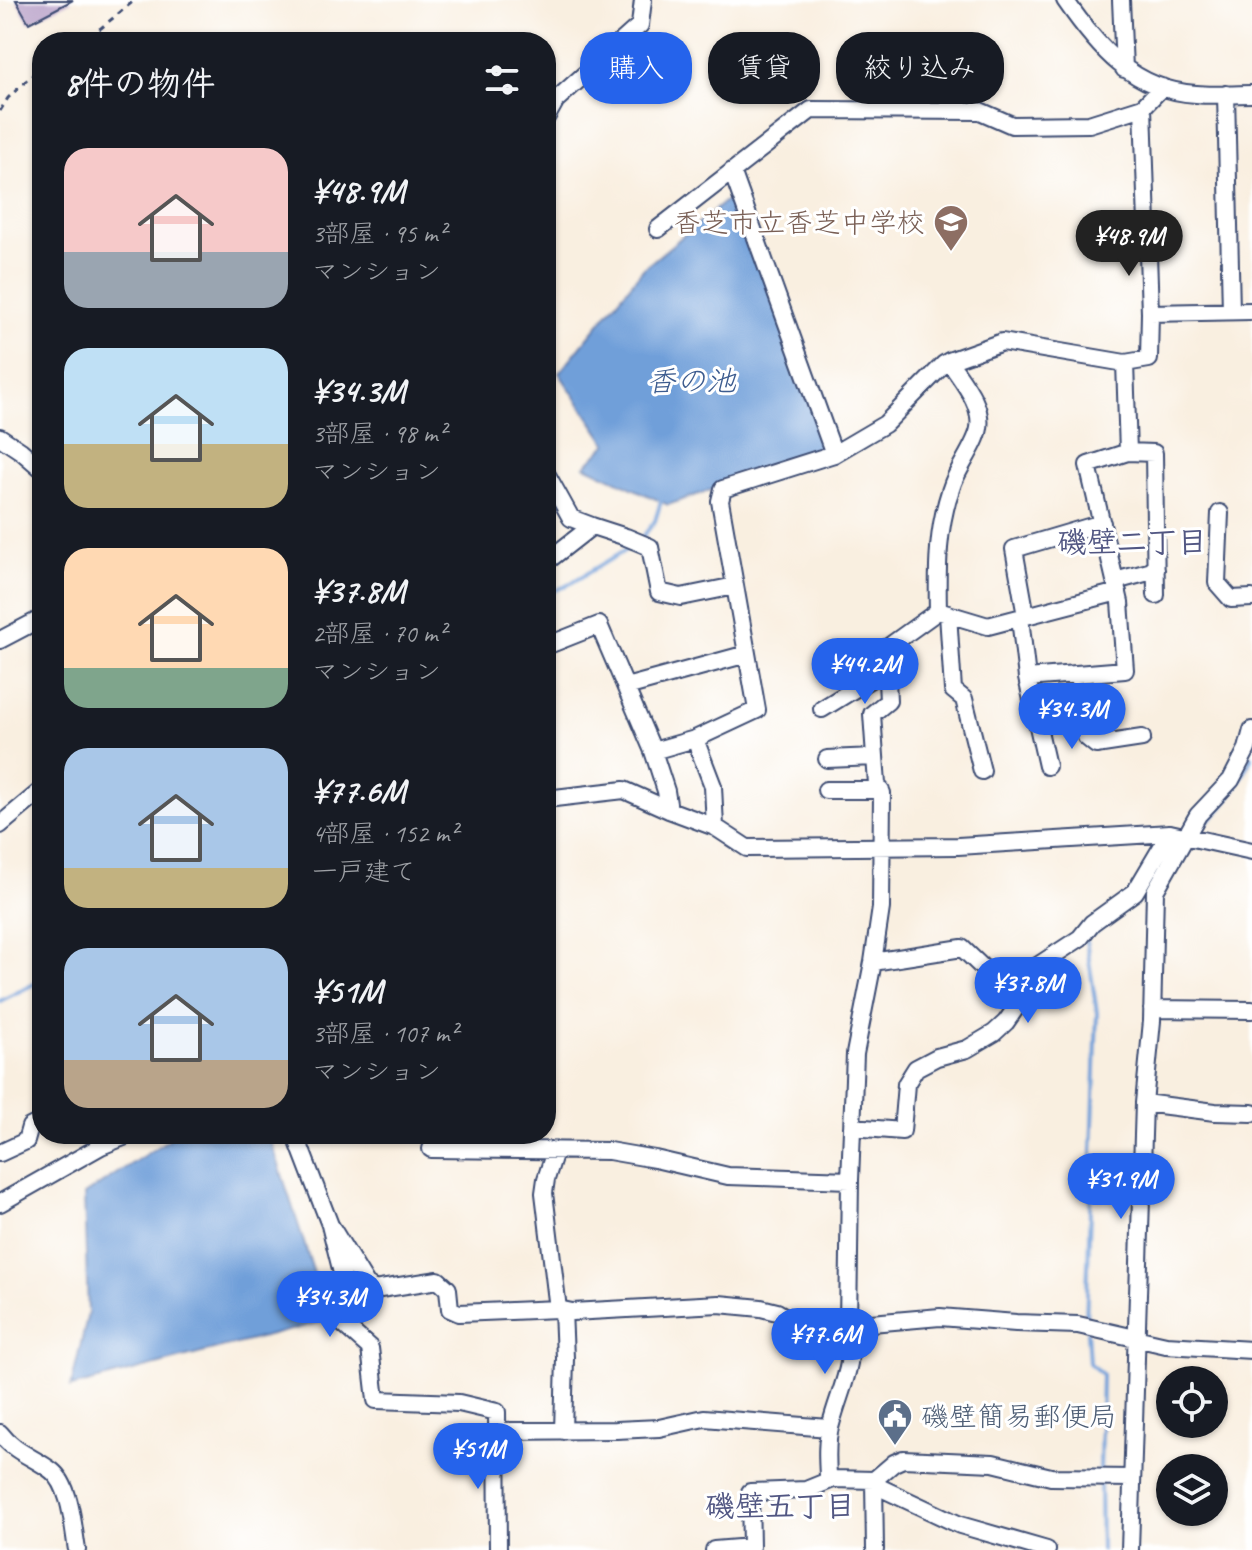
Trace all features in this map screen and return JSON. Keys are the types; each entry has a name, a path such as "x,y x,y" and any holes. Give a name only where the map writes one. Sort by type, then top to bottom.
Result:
{"street":[{"path":"556,100 640,25 643,0"},
{"path":"1065,0 1087,33 1124,69 1162,87 1194,94 1252,94"},
{"path":"1121,0 1124,69"},
{"path":"658,229 811,110 980,111 1012,125 1089,124 1143,107 1162,87"},
{"path":"1226,94 1231,311"},
{"path":"653,751 695,739 757,710 720,501 723,489 834,454 885,424 944,364 1002,342 1125,363 1149,359 1143,107"},
{"path":"732,171 834,454"},
{"path":"1150,313 1252,311"},
{"path":"949,361 974,400 979,429 947,498 937,560 953,690 964,699 982,771"},
{"path":"1125,363 1128,452"},
{"path":"0,437 32,460"},
{"path":"1027,678 1125,670 1116,586 1088,465 1128,452 1154,453 1156,595"},
{"path":"556,495 571,518 650,547 659,592 681,597 735,586"},
{"path":"1220,513 1217,583 1231,599 1252,598"},
{"path":"1047,766 1027,678 1014,549 1102,523"},
{"path":"556,554 592,526"},
{"path":"833,1479 828,1475 827,1466 829,1428 851,1363 850,1180 855,1054 881,908 882,793 877,784 872,714 888,701 888,647 943,613 988,626 1116,586 1156,570"},
{"path":"0,640 32,623"},
{"path":"556,642 599,625 653,751 669,810"},
{"path":"626,687 747,654"},
{"path":"822,709 887,669"},
{"path":"1080,674 1086,737 1096,745 1142,738"},
{"path":"1130,1550 1144,1103 1152,1009 1155,891 1198,815 1231,780 1247,749 1252,730"},
{"path":"695,739 713,786 715,827"},
{"path":"827,759 875,757"},
{"path":"556,794 624,790 715,827 747,848 958,846 1170,833 1252,851"},
{"path":"826,790 881,790"},
{"path":"0,825 32,798"},
{"path":"852,1127 902,1131 906,1084 916,1068 937,1057 967,1049 1006,1022 1015,1009 1018,984 1025,974 1080,938 1092,923 1135,892 1170,833"},
{"path":"873,962 962,948 1002,986 1018,984"},
{"path":"1152,1009 1252,1010"},
{"path":"1144,1103 1215,1112 1252,1113"},
{"path":"0,1153 26,1141 32,1126"},
{"path":"0,1203 106,1144"},
{"path":"299,1144 330,1225 345,1285 344,1325 370,1348 376,1400 459,1403 497,1412 498,1550"},
{"path":"431,1149 609,1151 728,1176 850,1180"},
{"path":"555,1151 544,1193 565,1358 563,1431"},
{"path":"330,1225 366,1284 374,1290 438,1280 448,1289 450,1309 459,1313 572,1312 719,1304 777,1312 808,1330 850,1332 940,1317 1078,1325 1166,1345 1252,1350"},
{"path":"497,1431 659,1428 704,1418 829,1428"},
{"path":"0,1433 28,1458 54,1472 66,1491 77,1550"},
{"path":"714,1550 751,1549 750,1492 806,1490 833,1479 874,1480 903,1459 993,1463 1051,1477 1132,1478"},
{"path":"874,1480 875,1550"},
{"path":"874,1480 881,1488 960,1525 1047,1550"}],"path":[{"path":"95,32 135,0"},
{"path":"0,111 8,98 32,75"}],"water":[{"name":"香の池","path":"739,190 826,450 668,505 585,466 607,444 559,373 644,268"},
{"path":"162,1144 272,1144 329,1320 71,1387 88,1313 84,1195"}],"building":[{"path":"16,0 73,0 29,23"}],"waterway":[{"path":"641,539 655,521 662,498"},
{"path":"556,590 634,545"},
{"path":"1198,829 1230,797 1252,757"},
{"path":"1093,934 1117,915"},
{"path":"1086,940 1097,1013 1086,1322"},
{"path":"0,1001 32,985"},
{"path":"1087,1331 1089,1363 1102,1374 1100,1472"},
{"path":"1100,1480 1101,1550"}],"place":[{"name":"香芝市立香芝中学校","path":"951,253"},
{"name":"磯壁簡易郵便局","path":"895,1447"}],"district":[{"name":"磯壁二丁目","path":"1132,542"},
{"name":"磯壁五丁目","path":"780,1506"}]}
